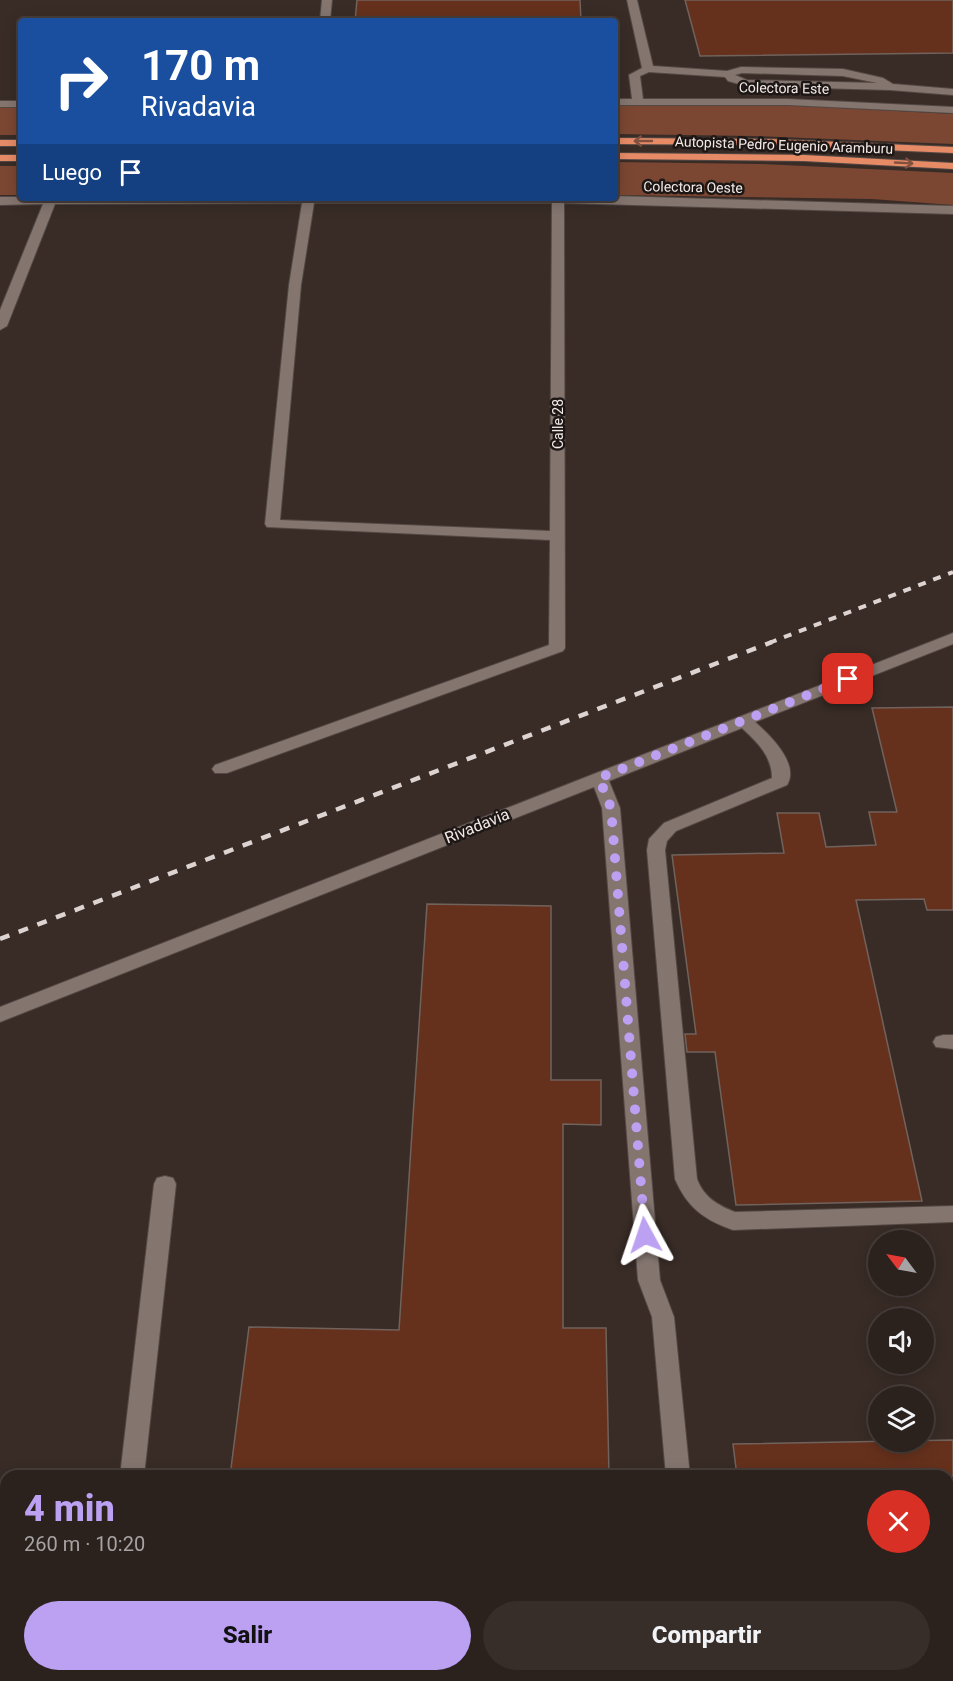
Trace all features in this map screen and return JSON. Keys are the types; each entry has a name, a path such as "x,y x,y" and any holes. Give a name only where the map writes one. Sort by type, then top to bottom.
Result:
{"highway":[{"name":"Autopista Pedro Eugenio Aramburu","path":"618,141 770,142 953,150"},
{"path":"0,143 18,143"},
{"name":"Autopista Pedro Eugenio Aramburu","path":"618,156 804,158 953,166"},
{"path":"0,158 18,158"}],"street":[{"path":"325,18 327,0"},
{"path":"632,0 648,69"},
{"path":"648,69 664,76 667,93"},
{"path":"638,102 634,75 648,69 728,74 732,79 746,83 890,87 953,92"},
{"name":"Colectora Este","path":"618,102 638,102 667,93 788,102 953,110"},
{"path":"0,104 18,104"},
{"name":"Colectora Oeste","path":"0,201 50,201"},
{"path":"0,326 50,201"},
{"path":"308,201 295,285 272,524 557,536"},
{"name":"Calle 28","path":"221,769 557,648 558,201"},
{"name":"Colectora Oeste","path":"618,201 825,204 953,210"},
{"name":"Rivadavia","path":"0,1015 953,638"},
{"path":"744,721 773,751 782,769 780,781 670,827 658,839 656,850 686,1179 693,1198 707,1210 733,1221 953,1214"},
{"path":"599,778 611,808 649,1280 663,1317 677,1470"},
{"path":"133,1470 165,1184"}],"shaded area":[{"path":"618,105 784,105 953,114 953,144 753,136 618,134"},
{"path":"0,107 18,107 18,135 0,135"},
{"path":"618,162 760,164 953,173 953,205 872,199 618,195"},
{"path":"0,166 18,166 18,195 0,195"}],"building":[{"path":"357,0 580,0 581,18 355,18"},
{"path":"685,0 953,0 953,53 700,56"},
{"path":"953,707 953,910 927,910 924,899 856,900 922,1201 736,1205 715,1052 687,1052 685,1034 696,1034 672,855 784,853 777,813 819,813 826,847 876,845 869,812 897,812 872,708"},
{"path":"427,904 551,906 551,1080 601,1080 601,1125 563,1124 563,1328 606,1328 609,1470 231,1470 249,1327 399,1330"},
{"path":"934,1440 953,1440 953,1470 736,1470 733,1444 868,1442 868,1452 934,1452"}],"railway":[{"path":"769,643 953,572"},
{"path":"0,939 772,642"}],"route":[{"path":"645,1235 611,808 599,778 848,679"}]}
